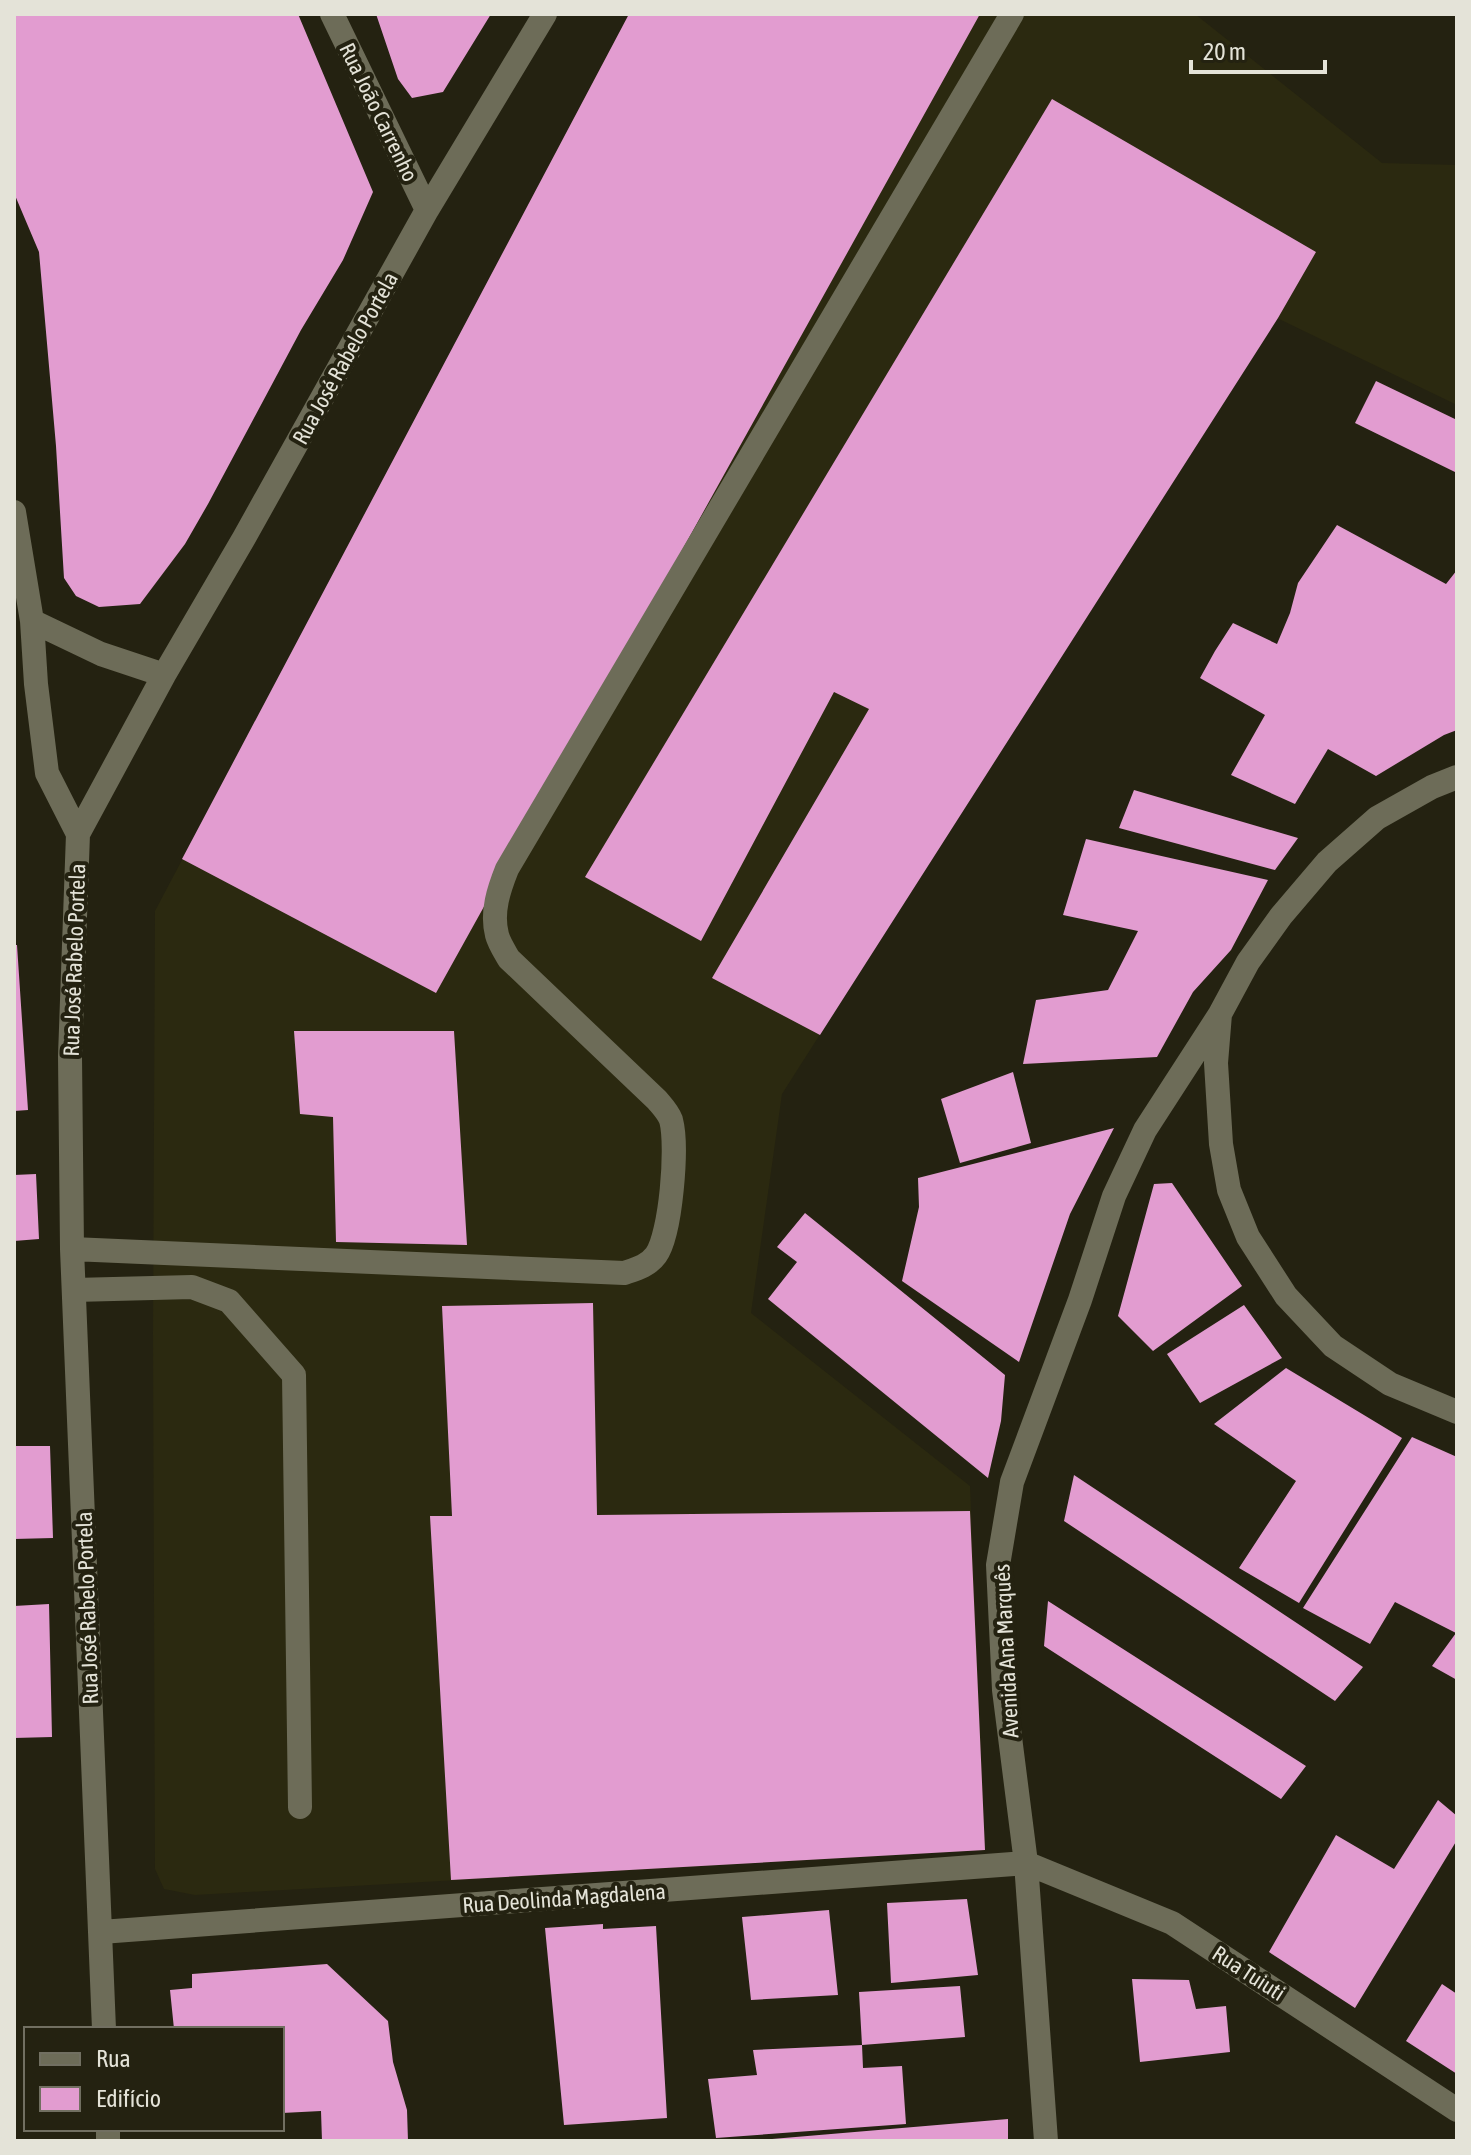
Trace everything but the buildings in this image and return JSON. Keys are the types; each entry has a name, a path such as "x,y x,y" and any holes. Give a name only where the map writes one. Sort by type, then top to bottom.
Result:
{"street":[{"name":"Rua João Carrenho","path":"332,14 427,210"},
{"name":"Rua José Rabelo Portela","path":"104,2027 72,1249 70,1056 78,834 164,675 427,210 545,14"},
{"path":"72,1249 624,1273 642,1268 655,1256 664,1238 675,1154 670,1116 509,959 497,936 495,913 498,891 507,869 1012,14"},
{"path":"14,512 32,621 47,773 78,834"},
{"path":"32,621 101,654 164,675"},
{"name":"Avenida Ana Marquês","path":"1046,2141 1026,1863 1004,1690 998,1565 1012,1482 1080,1300 1114,1196 1145,1130 1220,1014 1248,962 1281,916 1327,862 1377,818 1432,787 1457,777"},
{"path":"1220,1014 1216,1063 1221,1144 1229,1190 1248,1237 1286,1296 1333,1346 1390,1384 1457,1412"},
{"path":"74,1290 192,1287 229,1301 294,1375 300,1807"},
{"name":"Rua Deolinda Magdalena","path":"101,1932 1026,1863"},
{"name":"Rua Tuiuti","path":"1026,1863 1172,1923 1457,2110"}],"shaded area":[{"path":"629,14 1195,14 1382,163 1457,165 1457,405 1277,318 782,1094 751,1313 970,1486 985,1850 195,1895 164,1889 155,1869 155,911"}]}
